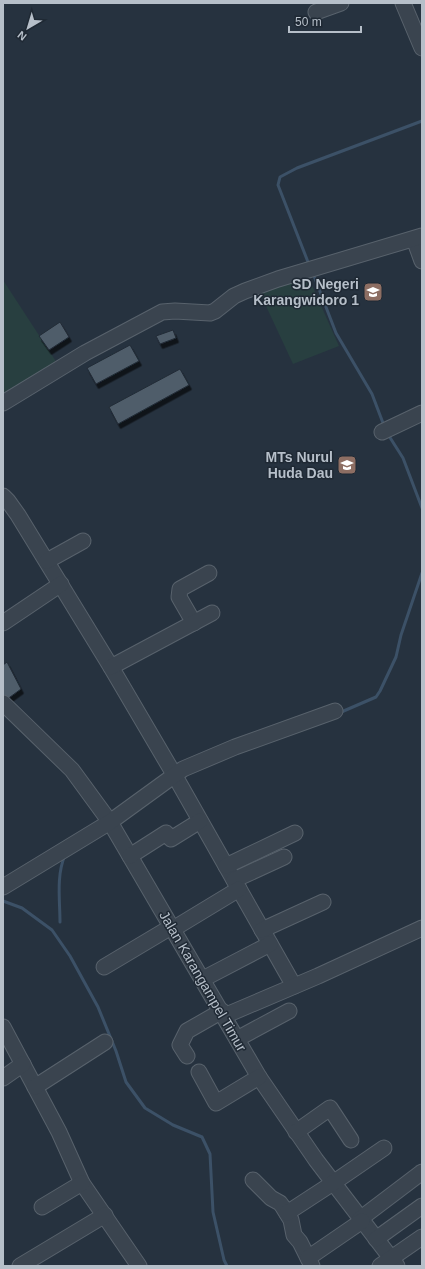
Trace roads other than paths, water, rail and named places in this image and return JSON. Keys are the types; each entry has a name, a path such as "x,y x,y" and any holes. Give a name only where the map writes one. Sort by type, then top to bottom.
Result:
{"street":[{"path":"316,12 341,3"},
{"path":"403,3 422,48"},
{"path":"3,403 85,353 162,312 175,311 210,313 215,311 234,296 258,286 418,237 422,261"},
{"path":"382,432 422,413"},
{"path":"3,496 18,515 111,667 294,986"},
{"path":"47,561 83,541"},
{"path":"194,622 179,597 179,592 180,589 209,573"},
{"path":"3,623 61,584"},
{"path":"111,667 212,613"},
{"name":"Jalan Karangampel Timur","path":"3,703 72,770 110,822 259,1077 296,1132 376,1239 389,1264"},
{"path":"3,887 110,822 183,769 335,711"},
{"path":"130,856 166,833 171,839 200,821"},
{"path":"226,866 295,833"},
{"path":"104,967 172,928 236,885 284,857"},
{"path":"262,930 324,902"},
{"path":"187,1056 180,1045 187,1031 223,1014 318,976 422,928"},
{"path":"203,979 270,944"},
{"path":"238,1039 289,1011"},
{"path":"3,1027 59,1132 82,1183 139,1266"},
{"path":"36,1087 105,1042"},
{"path":"3,1078 23,1064"},
{"path":"199,1072 216,1103 259,1077"},
{"path":"296,1132 330,1108 351,1140"},
{"path":"287,1213 384,1148"},
{"path":"253,1180 270,1198 280,1203 287,1213 291,1220 294,1235 300,1242 310,1262 422,1172"},
{"path":"42,1207 82,1183"},
{"path":"376,1239 422,1206"},
{"path":"20,1266 105,1215"},
{"path":"389,1264 422,1237"}],"waterway":[{"path":"308,262 278,185 280,177 297,168 422,121"},
{"path":"314,276 336,333 372,394 383,423"},
{"path":"389,436 403,458 422,508"},
{"path":"339,713 376,697 380,691 396,657 401,635 422,573"},
{"path":"60,922 59,880 65,855"},
{"path":"3,901 22,908 52,930 70,956 98,1007 116,1051 126,1082 145,1108 173,1125 202,1137 210,1154 213,1212 224,1260 227,1266"}],"place":[{"name":"SD Negeri Karangwidoro 1","path":"373,292"},
{"name":"MTs Nurul Huda Dau","path":"347,465"}]}
